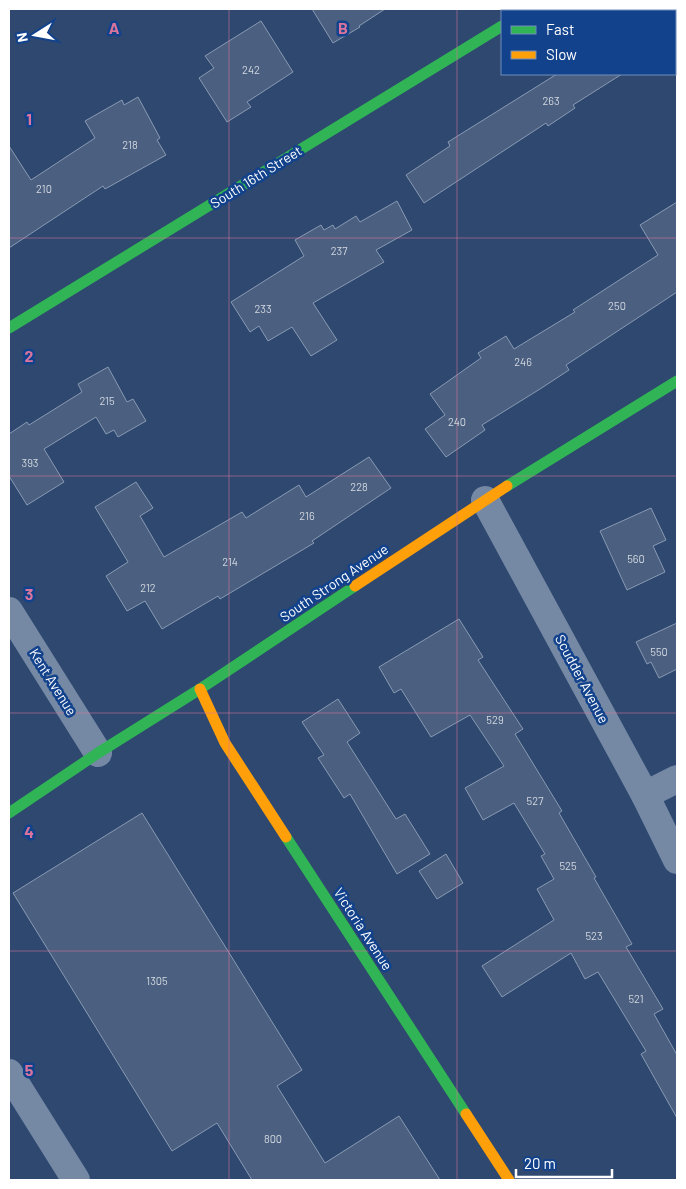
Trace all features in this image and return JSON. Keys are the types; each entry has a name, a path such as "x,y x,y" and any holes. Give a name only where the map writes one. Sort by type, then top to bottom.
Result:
{"street":[{"name":"South 16th Street","path":"9,328 501,27"},
{"name":"South Strong Avenue","path":"9,813 98,753 200,690 485,500 677,381"},
{"name":"Scudder Avenue","path":"485,500 645,795 677,860"},
{"name":"Kent Avenue","path":"9,611 98,753"},
{"name":"Victoria Avenue","path":"200,690 225,744 509,1180"},
{"path":"645,795 677,779"},
{"path":"9,1073 76,1180"}],"building":[{"path":"312,9 385,9 333,43"},
{"path":"261,21 293,72 247,102 251,107 227,122 199,78 214,68 205,56"},
{"path":"555,75 620,75 573,105 575,108 548,126 546,123 424,203 406,175 450,146 448,142"},
{"path":"138,97 160,138 157,140 166,155 105,189 103,186 9,248 9,146 31,180 95,138 85,121 122,100 124,105"},
{"path":"397,201 412,230 376,250 384,262 313,303 337,340 311,356 292,327 268,341 259,326 250,332 231,302 304,256 295,240 321,225 324,230 333,225 335,229 356,216 360,222"},
{"path":"677,202 677,292 566,365 569,370 482,425 485,430 446,457 425,429 445,415 430,394 481,358 478,353 506,336 514,349 575,312 573,310 658,255 640,225"},
{"path":"108,367 127,402 133,399 146,421 118,437 114,430 106,434 96,417 44,449 64,482 27,505 9,476 9,434 27,422 29,425 82,392 78,384"},
{"path":"369,457 391,488 312,541 314,543 220,599 218,596 162,629 145,601 127,611 106,576 128,562 95,507 136,482 153,508 140,516 164,557 242,512 246,518 299,485 306,497"},
{"path":"651,508 666,540 653,546 665,572 627,590 600,531"},
{"path":"459,619 483,657 478,660 523,729 515,734 562,811 559,813 632,944 626,947 663,1009 654,1014 677,1055 677,1118 641,1054 646,1051 598,972 585,979 571,953 502,997 482,966 554,920 537,889 554,879 541,856 545,854 514,803 483,820 465,788 504,766 470,715 431,737 401,689 394,693 379,667"},
{"path":"677,623 677,669 659,678 651,662 647,664 636,642"},
{"path":"338,699 360,733 347,742 396,819 405,814 430,854 397,874 350,794 344,798 318,758 324,755 302,722"},
{"path":"142,813 302,1070 277,1086 325,1163 399,1116 440,1180 252,1180 217,1123 172,1151 13,893"},
{"path":"446,854 463,883 437,899 419,871"}],"traffic: fast":[{"path":"9,328 501,27"},
{"path":"507,486 677,381"},
{"path":"9,813 355,586"},
{"path":"286,837 466,1114"}],"traffic: slow":[{"path":"355,586 507,486"},
{"path":"200,689 225,743 286,837"},
{"path":"466,1114 509,1180"}]}
